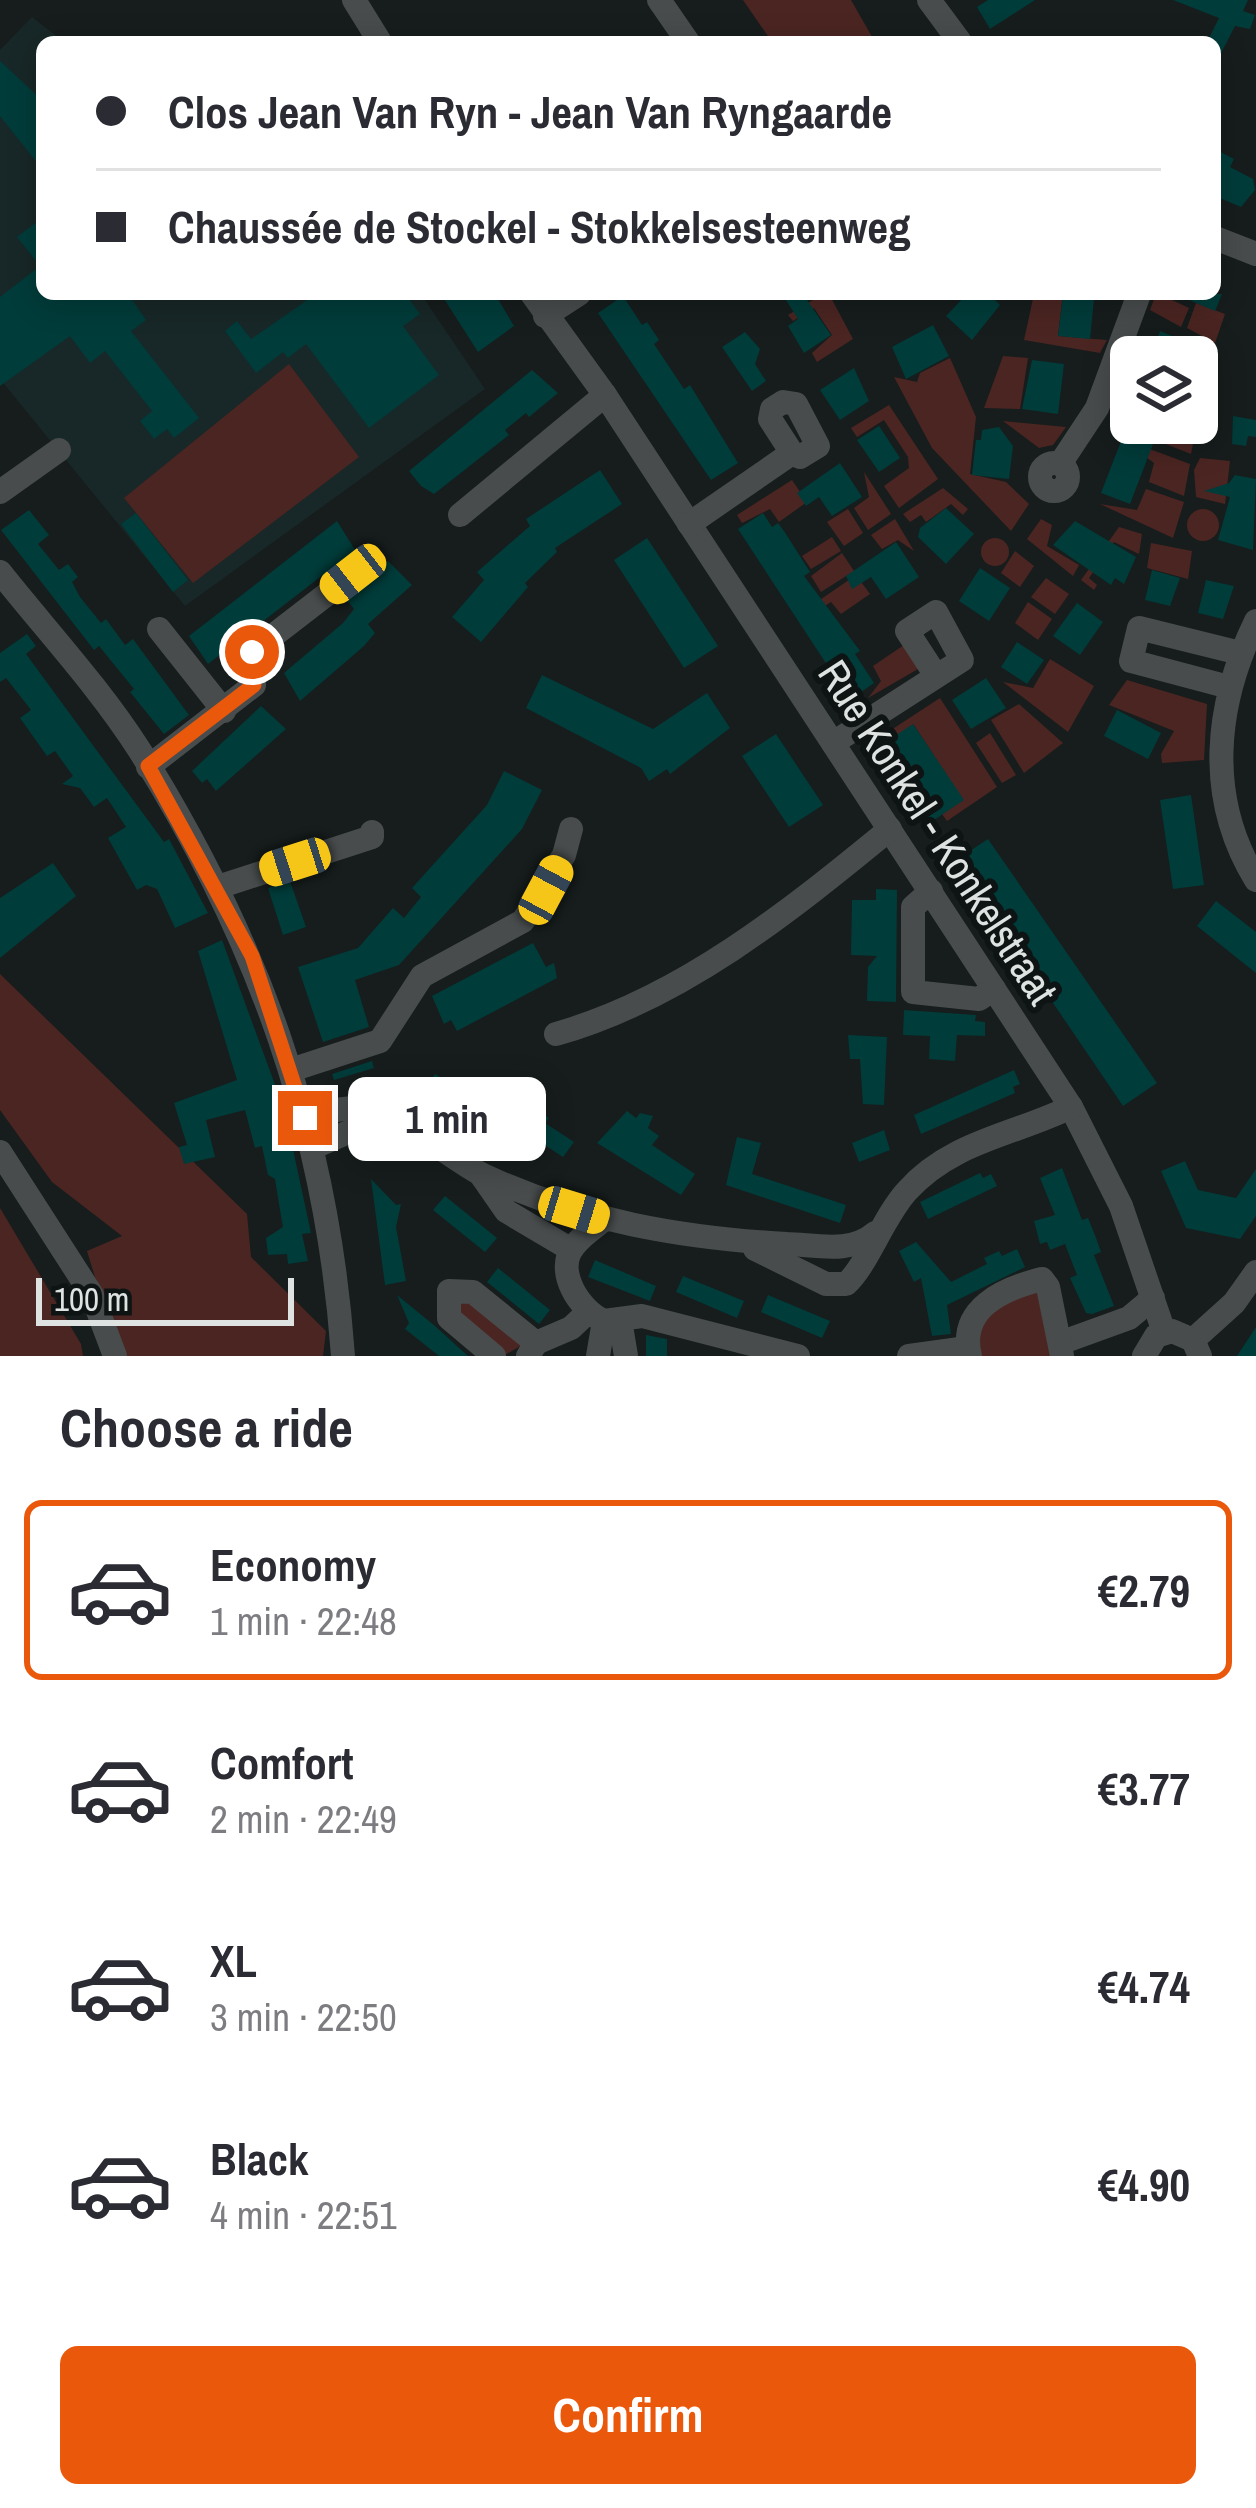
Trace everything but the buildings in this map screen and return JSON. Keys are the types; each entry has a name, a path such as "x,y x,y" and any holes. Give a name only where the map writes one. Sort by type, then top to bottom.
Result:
{"street":[{"path":"354,0 376,36"},
{"path":"659,0 684,36"},
{"path":"928,0 955,36"},
{"path":"1221,240 1256,254"},
{"path":"1060,464 1097,408 1137,300"},
{"name":"Rue Konkel - Konkelstraat","path":"545,303 1071,1107 1121,1206 1164,1332"},
{"path":"460,515 605,395"},
{"path":"0,492 59,450"},
{"path":"689,524 792,453"},
{"path":"0,572 148,766 252,956 314,1148 343,1356"},
{"path":"148,766 254,685 252,652 353,574"},
{"path":"1256,620 1229,687 1222,788 1231,828 1256,880"},
{"path":"1229,687 1131,661 1139,628 1240,653"},
{"path":"159,629 224,711"},
{"path":"833,743 935,674"},
{"path":"291,1070 380,1041 422,976 524,920 564,855 571,829"},
{"path":"556,1034 614,1018 787,914 890,829"},
{"path":"218,887 372,837 372,832"},
{"path":"931,892 914,907 913,992 979,1000 994,989"},
{"path":"741,1244 836,1287 854,1277 875,1233 905,1192 946,1157 1071,1107"},
{"path":"305,1118 374,1108 481,1174 605,1219 741,1244 847,1246 875,1233"},
{"path":"314,1148 360,1127 405,1127"},
{"path":"0,1152 92,1295 115,1356"},
{"path":"481,1174 506,1210 570,1249"},
{"path":"570,1249 605,1219"},
{"path":"570,1249 571,1286 604,1318 626,1356"},
{"path":"1144,1356 1149,1342 1164,1332 1180,1332 1196,1348 1256,1272"},
{"path":"909,1356 969,1352 974,1310 1042,1279 1061,1349 1130,1318 1153,1298"},
{"path":"494,1356 449,1318 449,1291 473,1292 532,1350 571,1328 604,1318 651,1317 798,1356"},
{"path":"598,1356 604,1318"}],"shaded area":[{"path":"743,0 851,0 872,36 768,36"},
{"path":"32,17 56,36 36,36 36,300 425,300 485,389 185,606 0,379 0,50"},
{"path":"813,300 832,300 853,339 817,362 812,353 832,335 814,308 793,321 788,315"},
{"path":"1033,300 1062,300 1058,336 1107,340 1100,353 1024,340"},
{"path":"1154,300 1172,300 1189,308 1181,327 1150,310"},
{"path":"1196,303 1225,314 1217,336 1202,336 1187,328"},
{"path":"1003,356 1028,358 1020,409 984,408"},
{"path":"950,358 976,417 970,474 1006,482 1029,504 1011,531 932,448 894,377 917,382 920,373"},
{"path":"289,364 359,457 193,583 124,498"},
{"path":"889,405 938,479 899,508 884,486 909,468 908,457 884,420 857,437 851,428"},
{"path":"1003,421 1066,427 1053,445 1039,448"},
{"path":"1128,444 1190,464 1184,496 1149,482 1154,463"},
{"path":"1166,444 1193,444 1191,454"},
{"path":"1200,458 1230,461 1225,504 1196,497 1194,470"},
{"path":"864,472 891,514 868,530 854,508 869,497"},
{"path":"792,480 807,502 779,522 770,509 742,523 737,515"},
{"path":"943,488 968,509 963,515 951,504 926,522 921,515 910,522 903,514"},
{"path":"1146,489 1184,502 1173,538 1100,504 1137,510"},
{"path":"848,509 863,533 844,546 827,522"},
{"path":"1203,509 1214,514 1219,525 1214,536 1203,541 1192,536 1187,525 1192,514"},
{"path":"895,519 914,551 898,540 882,549 871,535"},
{"path":"1041,519 1052,525 1047,546 1079,565 1073,576 1027,539"},
{"path":"1119,527 1142,534 1139,554 1114,542 1089,578 1097,585 1094,590 1081,580"},
{"path":"832,537 841,551 811,569 802,556"},
{"path":"995,538 1005,542 1009,552 1005,562 995,566 985,562 981,552 985,542"},
{"path":"1151,543 1192,551 1188,579 1147,568"},
{"path":"1015,551 1034,566 1020,587 1001,573"},
{"path":"842,553 854,571 821,592 811,576"},
{"path":"856,575 870,594 841,614 831,602 804,619 801,613"},
{"path":"1046,578 1069,594 1055,614 1031,597"},
{"path":"1028,602 1052,619 1038,640 1015,623"},
{"path":"904,645 918,669 868,698 881,681 873,666"},
{"path":"1050,659 1094,686 1068,732 1003,682 1033,688"},
{"path":"1127,680 1207,704 1204,760 1162,763 1161,754 1174,731 1109,705"},
{"path":"940,698 997,787 947,821 942,814 963,800 914,725 869,753 865,747"},
{"path":"1019,704 1063,743 1024,773 991,720"},
{"path":"990,733 1016,775 1002,783 976,743"},
{"path":"0,974 247,1214 251,1257 326,1331 323,1356 119,1356 87,1251 122,1236 52,1182 0,1110"},
{"path":"0,1208 81,1344 83,1356 0,1356"},
{"path":"1037,1283 1058,1356 975,1356 974,1316"},
{"path":"457,1294 524,1344 503,1356 463,1326"}],"route":[{"path":"252,652 254,685 148,766 252,956 305,1118"}]}
